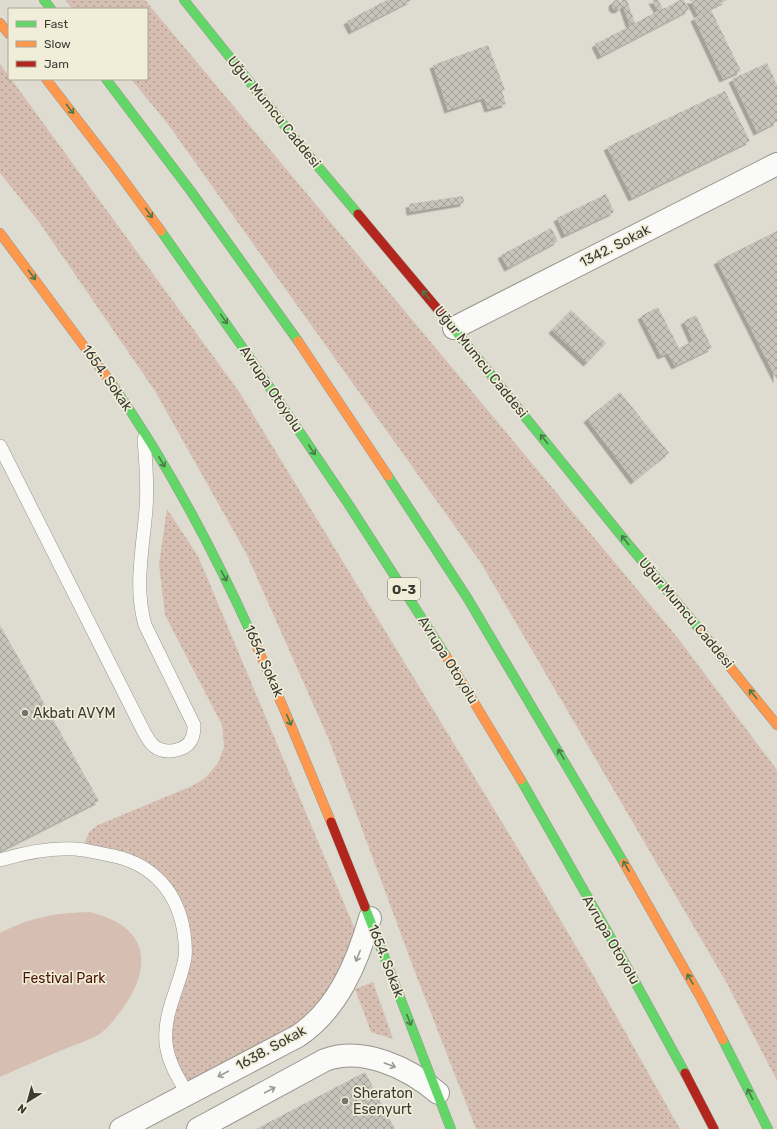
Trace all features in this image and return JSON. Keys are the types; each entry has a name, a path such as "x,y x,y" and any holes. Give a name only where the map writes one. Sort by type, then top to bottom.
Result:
{"main road":[{"path":"44,0 50,8"},
{"name":"Uğur Mumcu Caddesi","path":"184,0 304,150 454,328 628,544 731,667 777,725"},
{"path":"0,23 8,33"},
{"name":"Avrupa Otoyolu","path":"47,80 136,195 226,322 390,567 476,704 631,973 714,1129"},
{"path":"107,80 190,190 277,311 355,425 468,599 598,817 698,993 768,1129"},
{"name":"1654. Sokak","path":"0,233 116,388 144,431 181,494 228,582 287,714 370,918 451,1129"}],"street":[{"name":"1342. Sokak","path":"454,328 777,164"},
{"name":"1638. Sokak","path":"121,1129 298,1036 310,1028 321,1017 344,984 356,962 370,918"},
{"path":"198,1129 325,1060 336,1056 364,1056 380,1061 410,1073 424,1081 438,1093"}],"lane":[{"path":"0,246 15,252"},
{"path":"0,446 145,734 154,746 161,750 175,750 188,743 192,738 194,725 145,625 142,613 139,583 147,485 144,431"},
{"path":"0,860 27,852 42,850 82,850 131,861 150,872 164,884 170,892 177,907 182,924 186,956 169,1013 166,1043 171,1063 187,1093"}],"green space":[{"path":"65,0 145,0 677,637 777,770 777,1081 725,980 481,563 167,123 132,80 148,80 148,8 72,8"},
{"path":"0,64 8,75 8,80 12,80 240,393 514,842 593,975 680,1129 476,1129 415,972 329,740 246,553 155,391 39,222 0,173"},
{"path":"167,509 198,556 362,946 328,1008 187,1093 168,1052 185,940 158,878 82,850 89,832 98,825 192,786 205,778 218,763 224,747 222,725 165,615 159,564"},
{"name":"Festival Park","path":"90,912 108,918 124,927 133,936 139,947 141,959 140,971 137,984 131,996 112,1023 98,1035 0,1077 0,933 22,923 44,917 66,913"},
{"path":"373,982 393,1039 371,1032 355,989"}],"building":[{"path":"387,0 412,0 352,31 347,21"},
{"path":"617,0 622,5 617,10 612,5"},
{"path":"621,0 627,0 635,23 658,11 652,0 658,0 663,9 680,0 684,0 689,10 601,56 595,44 630,26"},
{"path":"690,0 727,0 698,15"},
{"path":"711,10 741,71 723,79 694,18"},
{"path":"488,45 505,90 502,91 506,104 488,109 484,98 448,110 433,65"},
{"path":"767,63 777,85 777,122 757,132 732,79"},
{"path":"725,91 750,141 632,198 607,147"},
{"path":"606,194 614,212 565,235 557,218"},
{"path":"463,196 464,203 410,212 409,204"},
{"path":"551,228 558,241 508,268 501,255"},
{"path":"777,231 777,380 717,261"},
{"path":"658,307 679,348 693,341 684,321 696,315 712,348 675,366 668,353 661,356 641,316"},
{"path":"571,310 606,343 587,363 552,330"},
{"path":"620,392 669,453 634,481 587,419"},
{"name":"Akbatı AVYM","path":"0,625 99,801 0,851"},
{"name":"Sheraton Esenyurt","path":"365,1072 395,1129 256,1129"}],"traffic: fast":[{"path":"44,0 50,8"},
{"path":"184,0 304,150 358,214"},
{"path":"107,80 190,190 298,341"},
{"path":"161,231 243,348 349,505 446,656"},
{"path":"445,318 628,544 700,630"},
{"path":"112,384 133,414 189,509 223,574 254,640"},
{"path":"388,476 468,599 624,863"},
{"path":"521,780 616,947 685,1073"},
{"path":"365,907 451,1129"},
{"path":"723,1040 768,1129"}],"traffic: slow":[{"path":"0,23 8,33"},
{"path":"47,80 161,231"},
{"path":"0,233 112,384"},
{"path":"298,341 388,476"},
{"path":"700,630 777,725"},
{"path":"254,640 331,822"},
{"path":"446,656 521,780"},
{"path":"624,863 723,1040"}],"traffic: jam":[{"path":"358,214 445,318"},
{"path":"331,822 365,907"},
{"path":"685,1073 714,1129"}],"place":[{"name":"Akbatı AVYM","path":"25,713"},
{"name":"Sheraton Esenyurt","path":"345,1101"}]}
